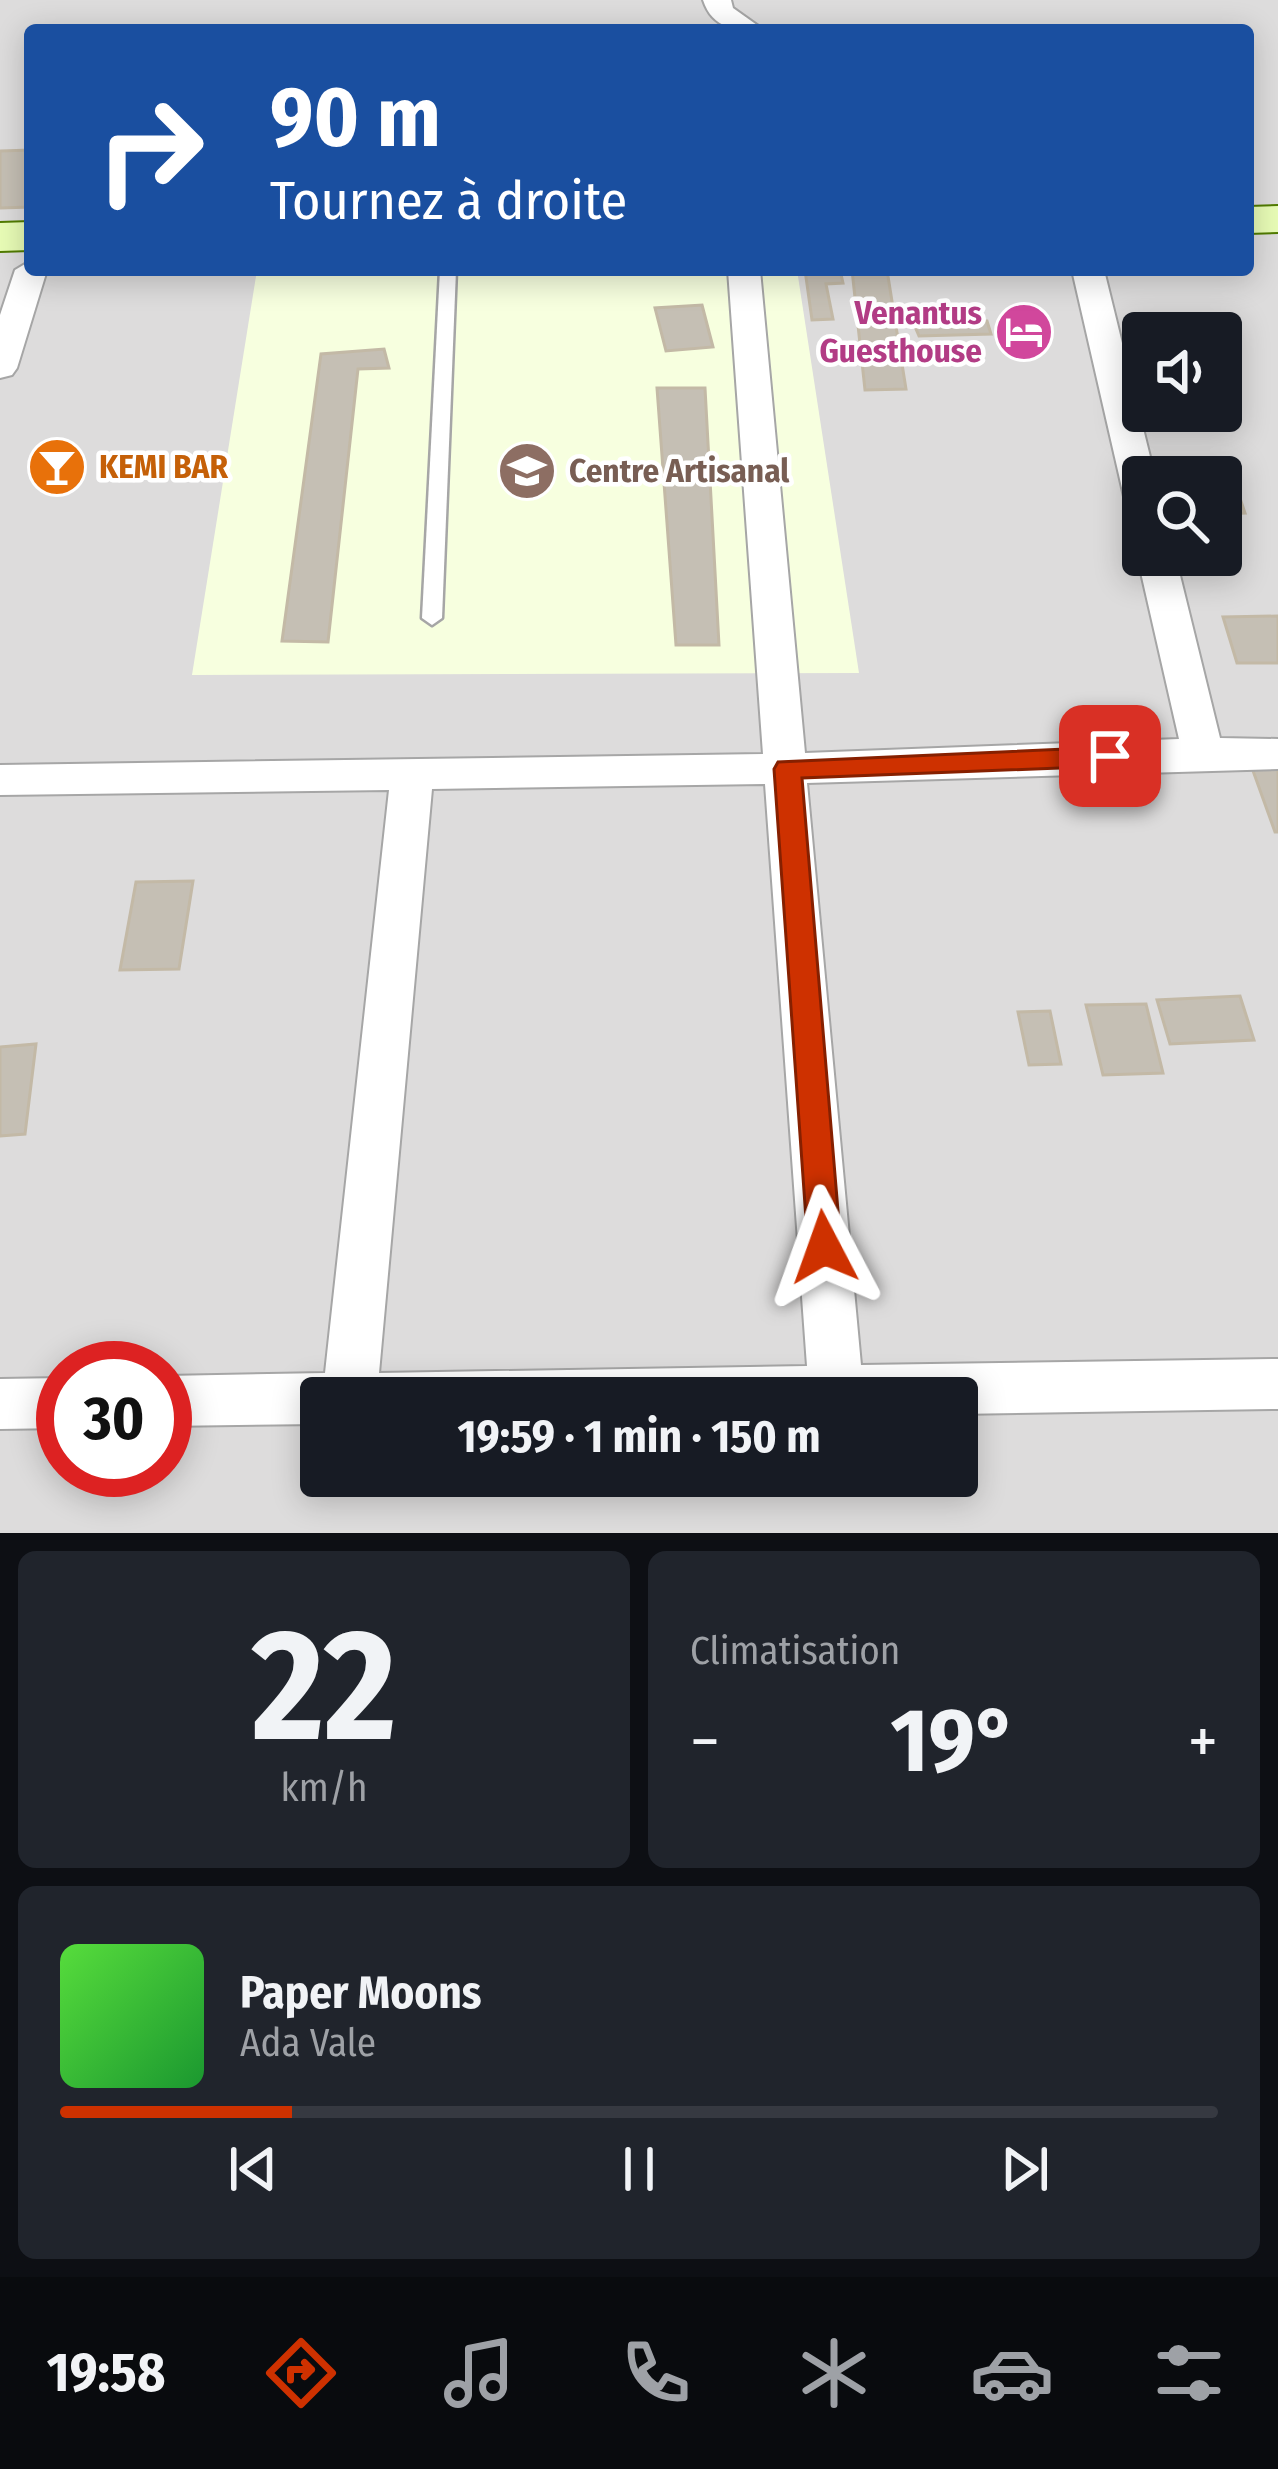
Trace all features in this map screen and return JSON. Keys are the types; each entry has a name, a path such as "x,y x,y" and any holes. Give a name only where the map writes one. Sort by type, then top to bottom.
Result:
{"street":[{"path":"717,0 721,12 740,24"},
{"path":"0,368 29,276"},
{"path":"745,276 835,1377"},
{"path":"1089,276 1132,456"},
{"path":"1161,576 1203,753"},
{"path":"0,781 788,769 1278,754"},
{"path":"352,1377 412,775"},
{"path":"978,1389 1278,1384"},
{"path":"192,1399 300,1397"},
{"path":"0,1404 36,1403"}],"lane":[{"path":"432,618 448,276"}],"shaded area":[{"path":"0,0 1278,0 1278,1533 0,1533"},
{"name":"Centre Artisanal","path":"256,276 798,276 859,673 192,675"}],"building":[{"path":"24,150 24,207 0,208 0,151"},
{"path":"806,276 841,276 843,283 826,284 833,319 812,320"},
{"path":"853,276 888,276 906,389 865,390"},
{"path":"702,305 713,347 666,351 655,308"},
{"path":"987,321 991,334 919,336 913,322"},
{"path":"384,349 389,368 358,369 328,642 282,641 321,354"},
{"path":"657,388 705,388 719,645 676,645"},
{"path":"1278,616 1278,663 1237,663 1223,617"},
{"path":"1278,767 1278,832 1275,832 1252,768"},
{"path":"193,881 179,969 120,970 136,882"},
{"path":"1240,996 1254,1040 1170,1044 1157,1000"},
{"path":"1146,1004 1163,1073 1103,1075 1086,1005"},
{"path":"1050,1011 1061,1064 1029,1065 1018,1012"},
{"path":"36,1044 25,1134 0,1136 0,1047"}],"place":[{"name":"Venantus Guesthouse","path":"1024,332"},
{"name":"KEMI BAR","path":"57,467"},
{"name":"Centre Artisanal","path":"527,471"}],"route":[{"path":"824,1247 788,769 1110,756"}]}
